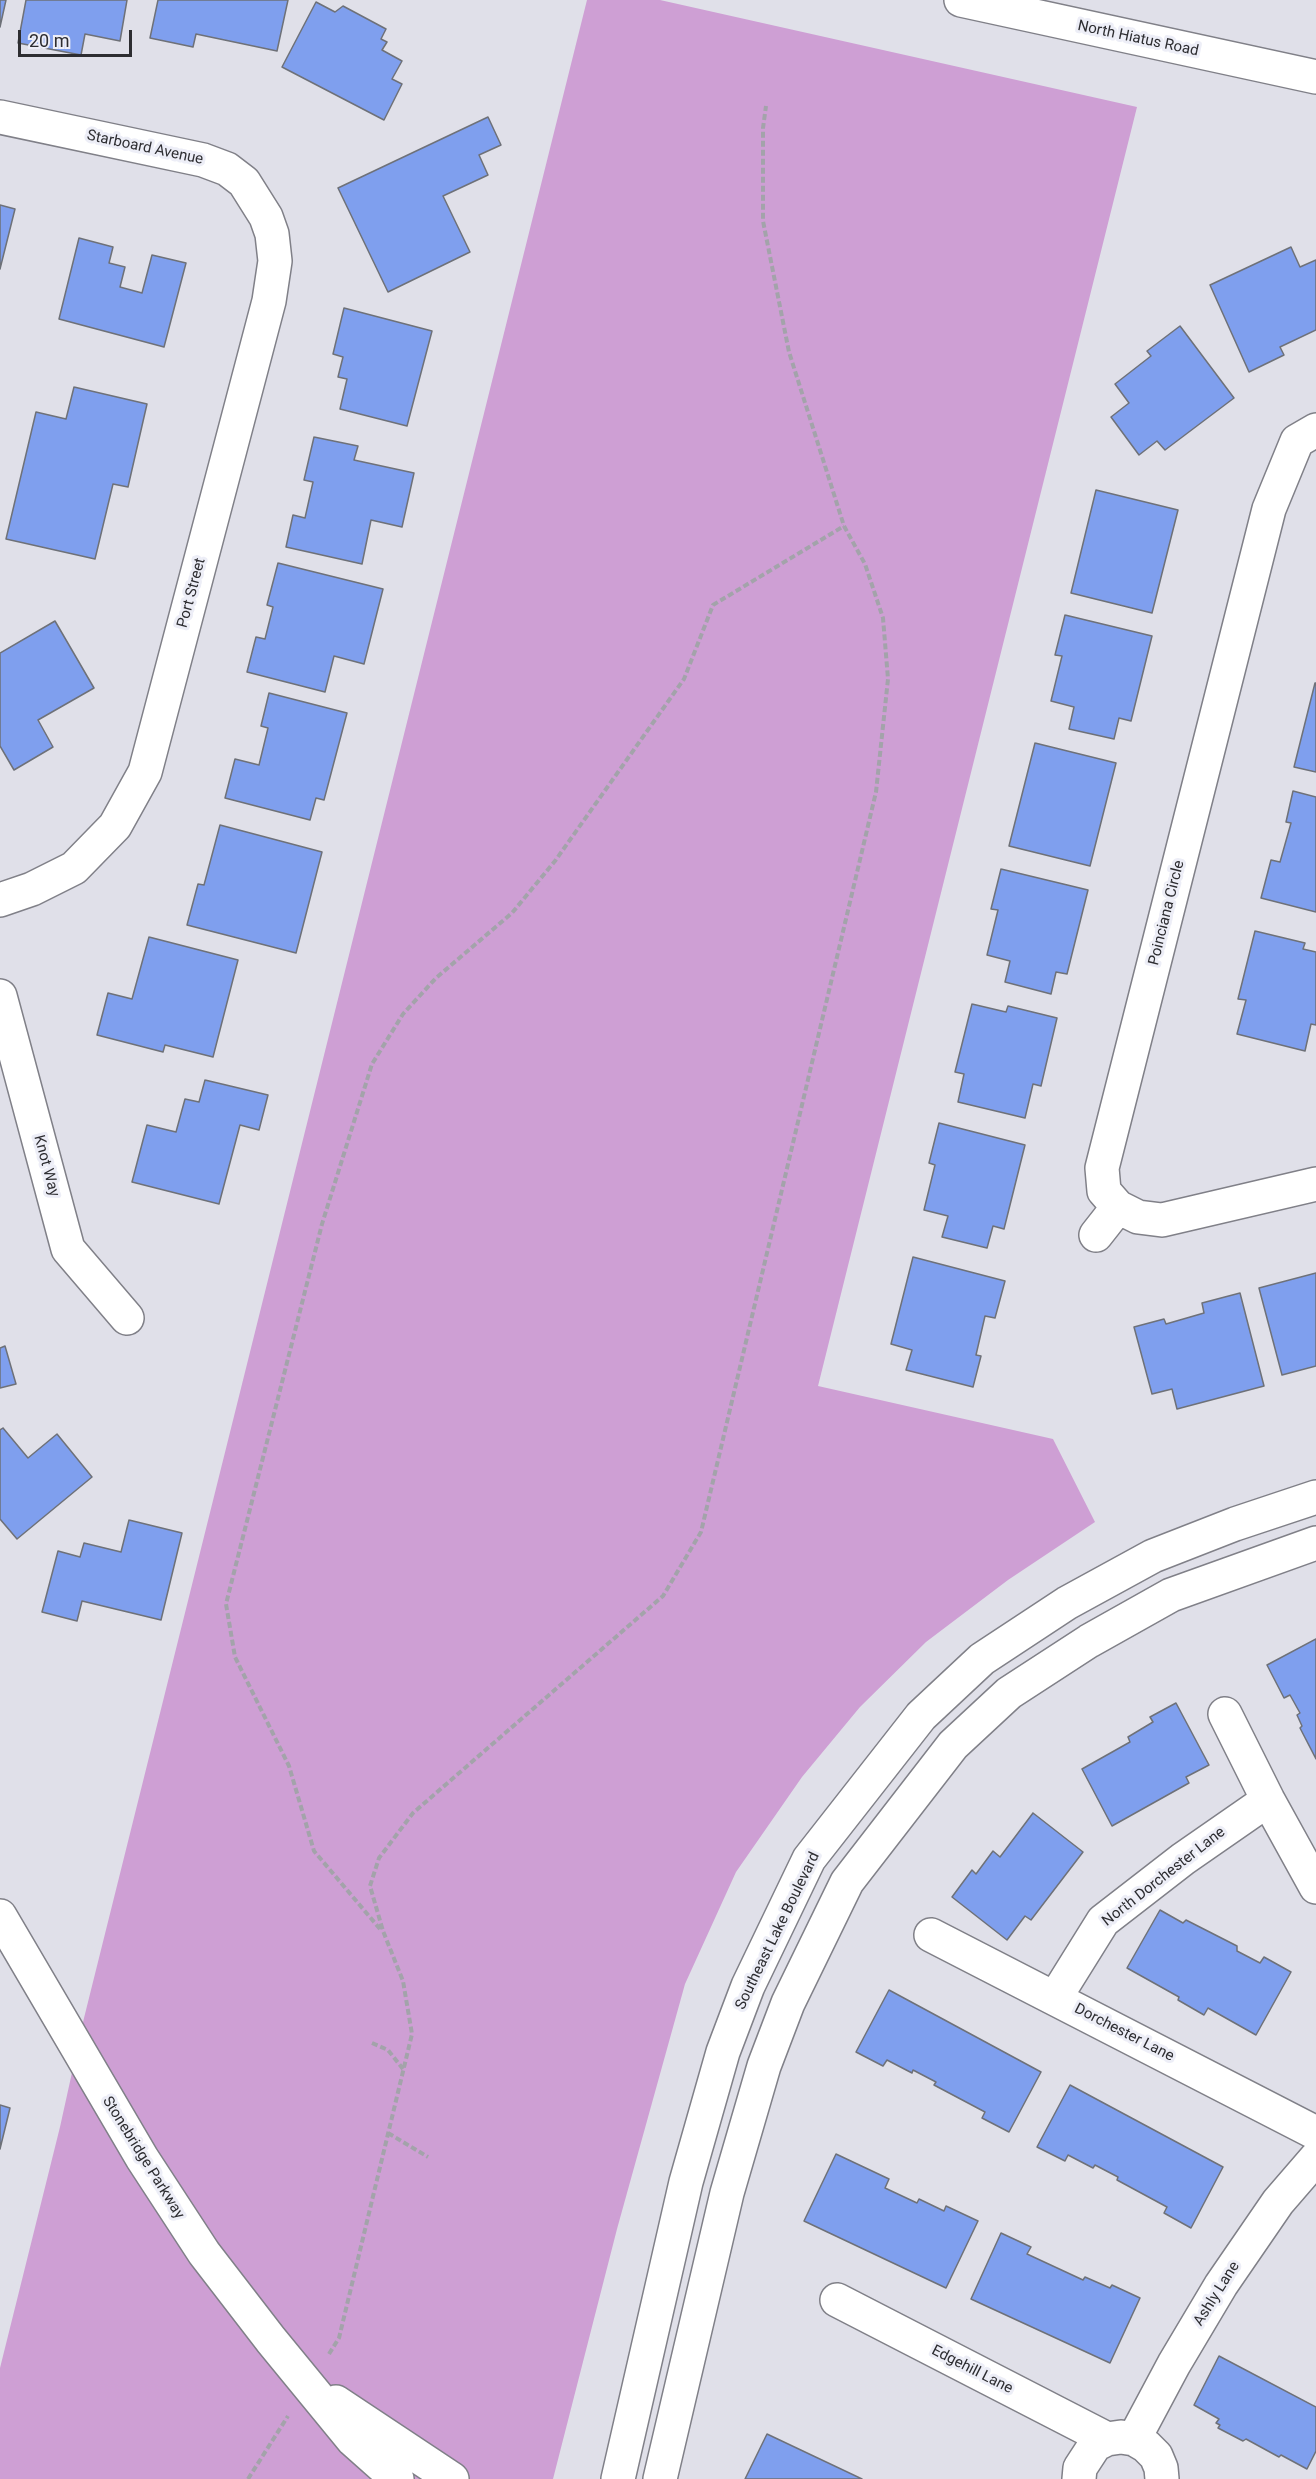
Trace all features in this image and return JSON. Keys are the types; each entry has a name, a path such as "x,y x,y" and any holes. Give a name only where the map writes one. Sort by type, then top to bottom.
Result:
{"street":[{"name":"North Hiatus Road","path":"961,0 1316,77"},
{"name":"Starboard Avenue","path":"0,117 203,160 227,169 244,182 266,217"},
{"name":"Port Street","path":"0,900 32,889 74,868 115,826 145,771 269,301 275,261 272,234 266,217"},
{"name":"Poinciana Circle","path":"1118,1207 1104,1191 1102,1168 1263,532 1269,509 1297,441 1316,430"},
{"name":"Knot Way","path":"0,996 68,1249 127,1318"},
{"path":"1096,1235 1118,1207 1138,1217 1162,1220 1316,1184"},
{"name":"Southeast Lake Boulevard","path":"618,2479 686,2182 723,2052 748,1986 809,1859 921,1716 982,1659 1067,1603 1152,1556 1235,1524 1316,1497"},
{"path":"660,2479 728,2193 764,2066 788,2004 847,1882 953,1745 1009,1694 1089,1641 1171,1595 1316,1543"},
{"path":"1225,1714 1268,1800 1316,1887"},
{"name":"North Dorchester Lane","path":"1055,1998 1102,1921 1183,1859 1268,1800"},
{"name":"Stonebridge Parkway","path":"3,1932 141,2158 204,2253 271,2340 353,2440 397,2479"},
{"name":"Dorchester Lane","path":"931,1935 1316,2133"},
{"name":"Ashly Lane","path":"1121,2439 1174,2364 1221,2285 1278,2202 1316,2158"},
{"name":"Edgehill Lane","path":"837,2300 1121,2439 1146,2446 1169,2475"},
{"name":"Stonebridge Parkway","path":"309,2385 452,2479"},
{"path":"1079,2479 1080,2468 1095,2445 1121,2439"}],"path":[{"path":"327,2357 339,2338 412,2034 403,1981 382,1931 370,1886 379,1858 413,1813 663,1596 701,1532 876,792 888,679 884,618 865,564 844,526 789,352 763,221 763,128 766,106"},
{"path":"382,1931 314,1851 289,1766 235,1657 226,1604 322,1224 372,1064 403,1014 436,978 512,913 555,861 684,679 713,605 844,526"},
{"path":"372,2043 388,2050 404,2070"},
{"path":"388,2133 428,2157"},
{"path":"248,2479 291,2411"}],"shaded area":[{"path":"587,0 660,0 1137,107 818,1386 1053,1439 1095,1522 1008,1580 926,1642 860,1707 802,1777 736,1872 685,1984 617,2229 553,2479 0,2479 0,2368 60,2127 84,2018"}],"building":[{"path":"0,0 6,0 0,27"},
{"path":"26,0 127,0 120,41 85,34 81,55 18,43"},
{"path":"158,0 288,0 277,51 196,34 193,47 150,38"},
{"path":"316,2 335,12 343,6 386,29 381,39 387,42 382,50 402,61 392,79 402,84 384,120 282,67"},
{"path":"488,117 501,145 479,155 488,175 443,196 470,252 388,292 338,188"},
{"path":"0,205 15,209 0,269"},
{"path":"79,238 113,247 109,263 125,267 120,287 142,293 152,255 186,263 164,347 59,319"},
{"path":"1291,247 1300,267 1316,260 1316,330 1280,347 1284,355 1249,372 1210,285"},
{"path":"344,308 432,331 407,426 340,409 347,379 338,377 343,357 333,354"},
{"path":"1180,326 1234,398 1165,450 1157,441 1139,455 1111,417 1129,403 1115,384 1151,356 1147,351"},
{"path":"74,387 147,404 128,487 113,484 95,559 6,539 36,412 66,419"},
{"path":"314,437 358,446 354,460 414,473 402,527 371,520 362,564 286,547 293,515 305,518 313,482 304,480"},
{"path":"1096,490 1178,510 1152,613 1071,593"},
{"path":"278,563 383,589 364,664 334,656 325,692 247,672 256,637 265,639 273,607 267,605"},
{"path":"1065,615 1152,636 1131,721 1119,718 1114,739 1069,729 1074,707 1051,701 1062,656 1055,655"},
{"path":"55,621 94,688 38,720 53,747 14,770 0,746 0,653"},
{"path":"1316,683 1316,772 1294,767"},
{"path":"269,693 347,713 324,800 316,798 310,820 225,798 235,759 259,765 268,728 261,726"},
{"path":"1035,743 1116,763 1090,866 1009,846"},
{"path":"1293,791 1316,797 1316,912 1261,898 1271,860 1280,862 1291,823 1286,822"},
{"path":"220,825 322,852 296,953 187,925 198,884 204,885"},
{"path":"1001,869 1088,890 1067,974 1056,972 1051,994 1005,982 1010,961 987,955 998,910 991,909"},
{"path":"1255,931 1305,943 1303,949 1316,952 1316,1025 1311,1024 1305,1051 1237,1034 1246,1000 1238,999"},
{"path":"149,937 238,960 213,1057 165,1045 163,1052 97,1035 108,993 132,999"},
{"path":"972,1004 1006,1012 1008,1006 1057,1018 1041,1086 1033,1084 1025,1118 958,1102 964,1074 955,1072"},
{"path":"205,1080 268,1095 259,1130 240,1125 219,1204 132,1182 147,1125 176,1132 185,1099 199,1102"},
{"path":"939,1123 1025,1145 1004,1229 993,1226 987,1248 942,1237 948,1216 924,1210 935,1165 929,1163"},
{"path":"913,1257 1005,1281 995,1318 985,1316 976,1355 981,1356 973,1387 906,1370 912,1350 891,1344"},
{"path":"1316,1273 1316,1366 1282,1375 1259,1288"},
{"path":"1240,1293 1264,1386 1177,1409 1172,1389 1152,1394 1134,1327 1164,1319 1166,1324 1204,1313 1202,1303"},
{"path":"5,1346 16,1384 0,1388 0,1348"},
{"path":"3,1428 28,1458 57,1434 92,1477 17,1539 0,1519 0,1430"},
{"path":"129,1520 182,1533 161,1620 82,1601 77,1621 42,1612 58,1551 80,1557 84,1543 121,1552"},
{"path":"1316,1639 1316,1759 1300,1728 1302,1726 1297,1715 1300,1713 1290,1695 1284,1698 1267,1665"},
{"path":"1176,1703 1209,1765 1186,1777 1189,1783 1112,1826 1082,1769 1130,1742 1128,1737 1153,1722 1150,1717"},
{"path":"1033,1813 1083,1852 1031,1920 1025,1916 1007,1940 952,1897 972,1870 976,1874 993,1851 1000,1857"},
{"path":"1160,1910 1183,1923 1186,1920 1237,1946 1237,1951 1260,1963 1264,1957 1291,1972 1256,2035 1208,2008 1204,2015 1178,2000 1179,1997 1127,1968"},
{"path":"889,1990 1041,2072 1009,2132 982,2118 985,2112 934,2085 936,2082 887,2060 883,2066 856,2052"},
{"path":"1070,2085 1223,2167 1191,2228 1164,2213 1167,2207 1117,2180 1118,2177 1095,2165 1093,2168 1068,2155 1065,2161 1037,2147"},
{"path":"0,2105 10,2108 0,2149"},
{"path":"836,2154 889,2179 885,2188 917,2203 919,2199 944,2211 946,2206 978,2221 946,2288 804,2221"},
{"path":"1001,2233 1031,2247 1027,2254 1083,2280 1085,2277 1110,2288 1112,2285 1140,2298 1110,2363 971,2299"},
{"path":"1219,2356 1316,2407 1316,2451 1307,2469 1281,2455 1279,2457 1246,2439 1243,2441 1218,2428 1220,2425 1216,2423 1219,2419 1194,2405"},
{"path":"767,2434 862,2479 745,2479"}]}
